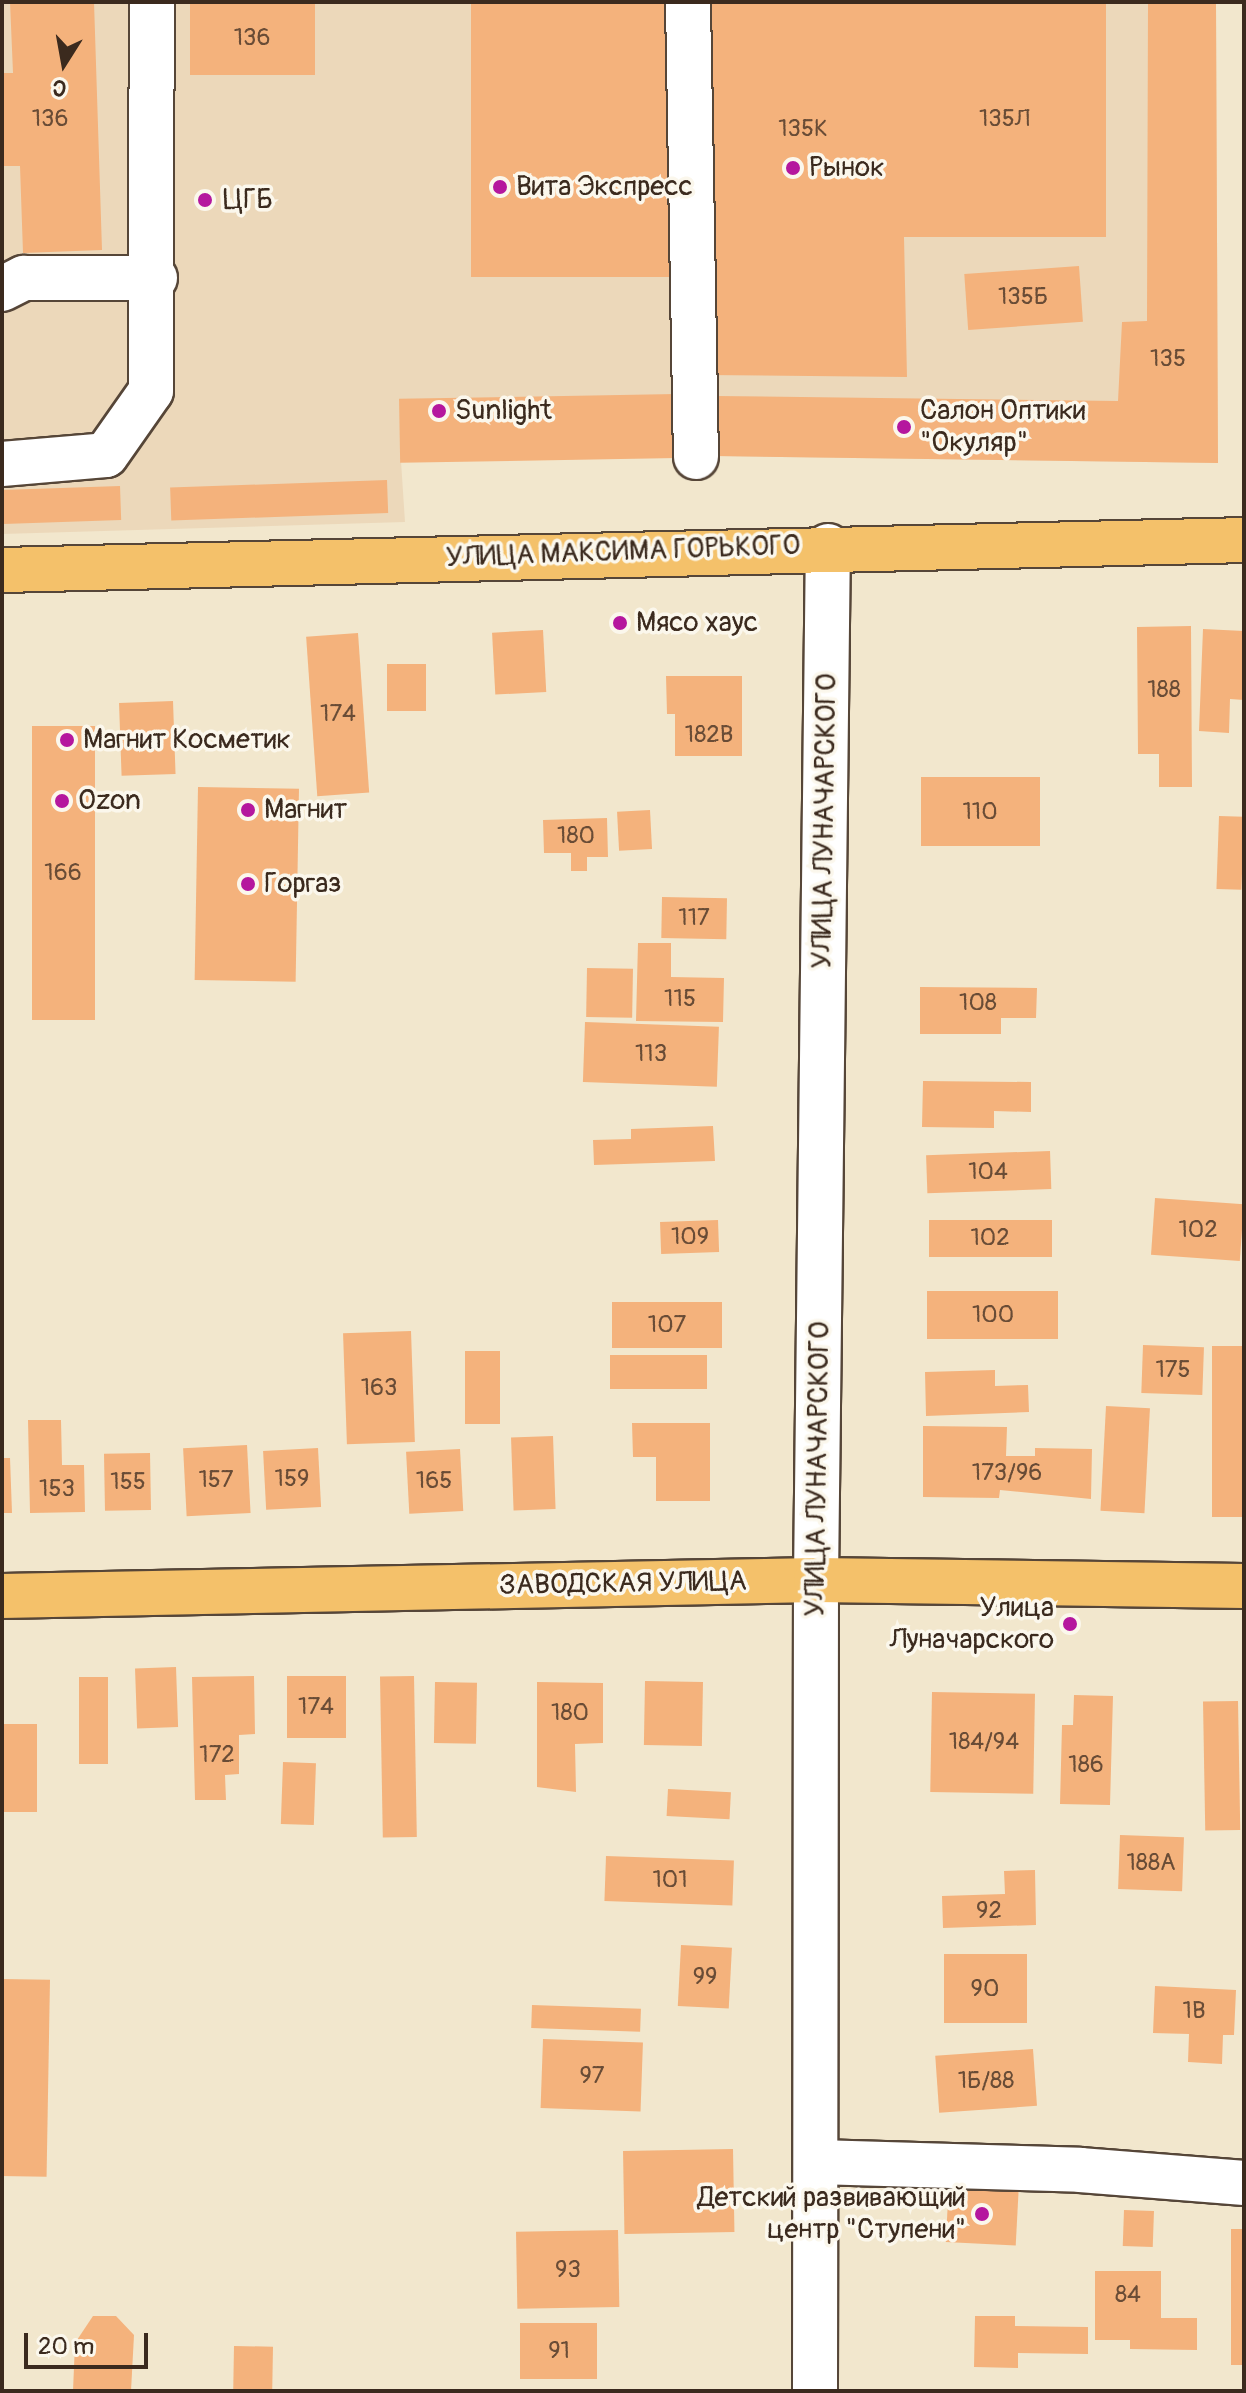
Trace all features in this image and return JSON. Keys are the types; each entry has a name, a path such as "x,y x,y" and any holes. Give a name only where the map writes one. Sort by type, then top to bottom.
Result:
{"main road":[{"name":"УЛИЦА МАКСИМА ГОРЬКОГО","path":"2,570 828,546 1244,540"},
{"name":"ЗАВОДСКАЯ УЛИЦА","path":"2,1596 816,1580 1244,1586"}],"street":[{"path":"2,464 106,455 151,391 155,278 152,2"},
{"path":"688,2 696,457"},
{"path":"2,289 24,278 155,278"},
{"name":"УЛИЦА ЛУНАЧАРСКОГО","path":"815,2391 816,1580 828,546"},
{"path":"817,2162 1080,2170 1244,2183"}],"shaded area":[{"name":"Рынок","path":"2,2 1216,2 1218,463 715,456 401,461 405,522 2,534"}],"building":[{"path":"10,2 94,2 102,250 23,253 20,166 2,166 2,73 13,73"},
{"path":"190,2 315,2 315,75 190,75"},
{"path":"471,2 673,2 673,277 471,277"},
{"path":"704,2 1106,2 1106,237 904,237 907,377 705,375"},
{"path":"1148,2 1216,2 1218,463 715,456 716,396 1118,401 1122,322 1147,321"},
{"path":"1079,266 1083,322 968,330 964,274"},
{"path":"676,394 677,458 400,463 399,399"},
{"path":"387,480 388,513 171,521 170,488"},
{"path":"120,486 121,520 3,524 2,490"},
{"path":"1191,626 1192,787 1159,787 1159,754 1138,754 1137,627"},
{"path":"1203,629 1244,631 1244,700 1230,699 1229,733 1199,731"},
{"path":"543,630 546,692 495,695 492,633"},
{"path":"358,633 369,793 317,796 306,637"},
{"path":"387,664 426,664 426,711 387,711"},
{"path":"666,676 742,676 742,756 675,756 675,714 667,714"},
{"path":"173,701 176,774 122,776 119,703"},
{"path":"32,726 95,726 95,1020 32,1020"},
{"path":"921,777 1040,777 1040,846 921,846"},
{"name":"Горгаз","path":"198,787 299,789 296,982 195,980"},
{"path":"650,810 652,849 619,851 617,812"},
{"path":"1219,816 1244,817 1241,890 1216,889"},
{"path":"607,818 608,857 587,857 587,871 571,871 571,853 544,853 543,820"},
{"path":"662,897 727,898 726,939 661,938"},
{"path":"638,943 671,943 671,977 724,978 723,1022 636,1021"},
{"path":"587,968 633,969 632,1018 586,1017"},
{"path":"920,987 1037,988 1036,1018 1001,1018 1001,1034 920,1034"},
{"path":"585,1022 719,1027 717,1087 583,1082"},
{"path":"923,1081 1031,1082 1031,1112 994,1111 994,1128 922,1127"},
{"path":"713,1126 715,1161 594,1165 593,1140 631,1139 631,1129"},
{"path":"1050,1151 1051,1189 927,1193 926,1155"},
{"path":"1155,1198 1244,1204 1240,1261 1151,1255"},
{"path":"718,1220 719,1252 661,1254 660,1222"},
{"path":"929,1220 1052,1220 1052,1257 929,1257"},
{"path":"927,1291 1058,1291 1058,1339 927,1339"},
{"path":"612,1302 722,1302 722,1348 612,1348"},
{"path":"411,1331 415,1442 347,1444 343,1333"},
{"path":"1143,1345 1204,1347 1202,1395 1141,1393"},
{"path":"1212,1346 1244,1346 1244,1517 1212,1517"},
{"path":"465,1351 500,1351 500,1424 465,1424"},
{"path":"610,1355 707,1355 707,1389 610,1389"},
{"path":"995,1370 995,1386 1028,1385 1029,1412 926,1416 925,1372"},
{"path":"1106,1406 1150,1408 1144,1513 1101,1511"},
{"path":"28,1420 61,1420 62,1465 84,1465 85,1512 30,1513"},
{"path":"632,1423 710,1423 710,1501 656,1501 656,1457 633,1457"},
{"path":"923,1426 1007,1427 1006,1456 1035,1456 1035,1448 1092,1449 1091,1499 1000,1490 999,1498 923,1497"},
{"path":"553,1436 556,1509 514,1510 511,1437"},
{"path":"247,1445 251,1513 187,1516 183,1448"},
{"path":"318,1448 321,1507 266,1510 263,1451"},
{"path":"460,1449 463,1511 409,1514 406,1452"},
{"path":"150,1453 151,1510 105,1511 104,1454"},
{"path":"2,1458 10,1458 12,1513 2,1513"},
{"path":"176,1667 178,1727 137,1728 135,1668"},
{"path":"254,1676 255,1734 239,1735 239,1774 225,1775 226,1800 195,1800 192,1677"},
{"path":"287,1676 346,1676 346,1738 287,1738"},
{"path":"414,1676 417,1837 383,1838 380,1677"},
{"path":"79,1677 108,1677 108,1764 79,1764"},
{"path":"645,1681 703,1682 702,1746 644,1745"},
{"path":"435,1682 477,1683 476,1744 434,1743"},
{"path":"537,1682 603,1683 603,1743 575,1744 576,1792 537,1787"},
{"path":"932,1692 1035,1694 1033,1794 930,1792"},
{"path":"1074,1695 1113,1696 1110,1805 1060,1804 1062,1725 1073,1725"},
{"path":"1238,1701 1240,1830 1205,1831 1203,1702"},
{"path":"2,1724 37,1724 37,1812 2,1812"},
{"path":"283,1762 316,1763 314,1825 281,1824"},
{"path":"668,1789 731,1792 730,1819 667,1816"},
{"path":"1120,1835 1184,1837 1182,1891 1118,1889"},
{"path":"606,1856 734,1860 732,1905 604,1901"},
{"path":"1035,1870 1036,1925 943,1928 942,1896 1005,1894 1004,1871"},
{"path":"681,1945 732,1948 729,2009 678,2006"},
{"path":"944,1954 1027,1954 1027,2023 944,2023"},
{"path":"2,1979 50,1980 47,2177 2,2176"},
{"path":"1155,1986 1236,1990 1234,2035 1223,2035 1222,2064 1188,2062 1189,2034 1153,2033"},
{"path":"532,2005 641,2009 640,2032 531,2028"},
{"path":"543,2039 643,2042 641,2111 541,2108"},
{"path":"1033,2049 1037,2106 939,2113 935,2056"},
{"path":"733,2149 734,2232 624,2234 623,2151"},
{"name":"Детский развивающий центр \"Ступени\"","path":"949,2181 1019,2185 1016,2246 946,2242"},
{"path":"1124,2210 1154,2211 1153,2247 1123,2246"},
{"path":"1231,2229 1244,2229 1244,2365 1231,2365"},
{"path":"618,2230 619,2307 517,2309 516,2232"},
{"path":"1095,2271 1161,2271 1161,2318 1197,2318 1197,2350 1130,2349 1130,2340 1095,2340"},
{"path":"93,2316 116,2316 134,2335 131,2391 73,2391 75,2343"},
{"path":"975,2316 1015,2316 1015,2326 1088,2327 1088,2354 1018,2353 1018,2368 974,2367"},
{"path":"520,2323 597,2323 597,2379 520,2379"},
{"path":"234,2346 273,2347 272,2391 233,2391"}],"place":[{"name":"Рынок","path":"793,168"},
{"name":"Вита Экспресс","path":"500,187"},
{"name":"ЦГБ","path":"205,200"},
{"name":"Sunlight","path":"439,411"},
{"name":"Салон Оптики \"Окуляр\"","path":"904,427"},
{"name":"Мясо хаус","path":"620,623"},
{"name":"Магнит Косметик","path":"67,740"},
{"name":"Ozon","path":"62,801"},
{"name":"Магнит","path":"248,810"},
{"name":"Горгаз","path":"248,884"},
{"name":"Улица Луначарского","path":"1070,1624"},
{"name":"Детский развивающий центр \"Ступени\"","path":"982,2214"}]}
